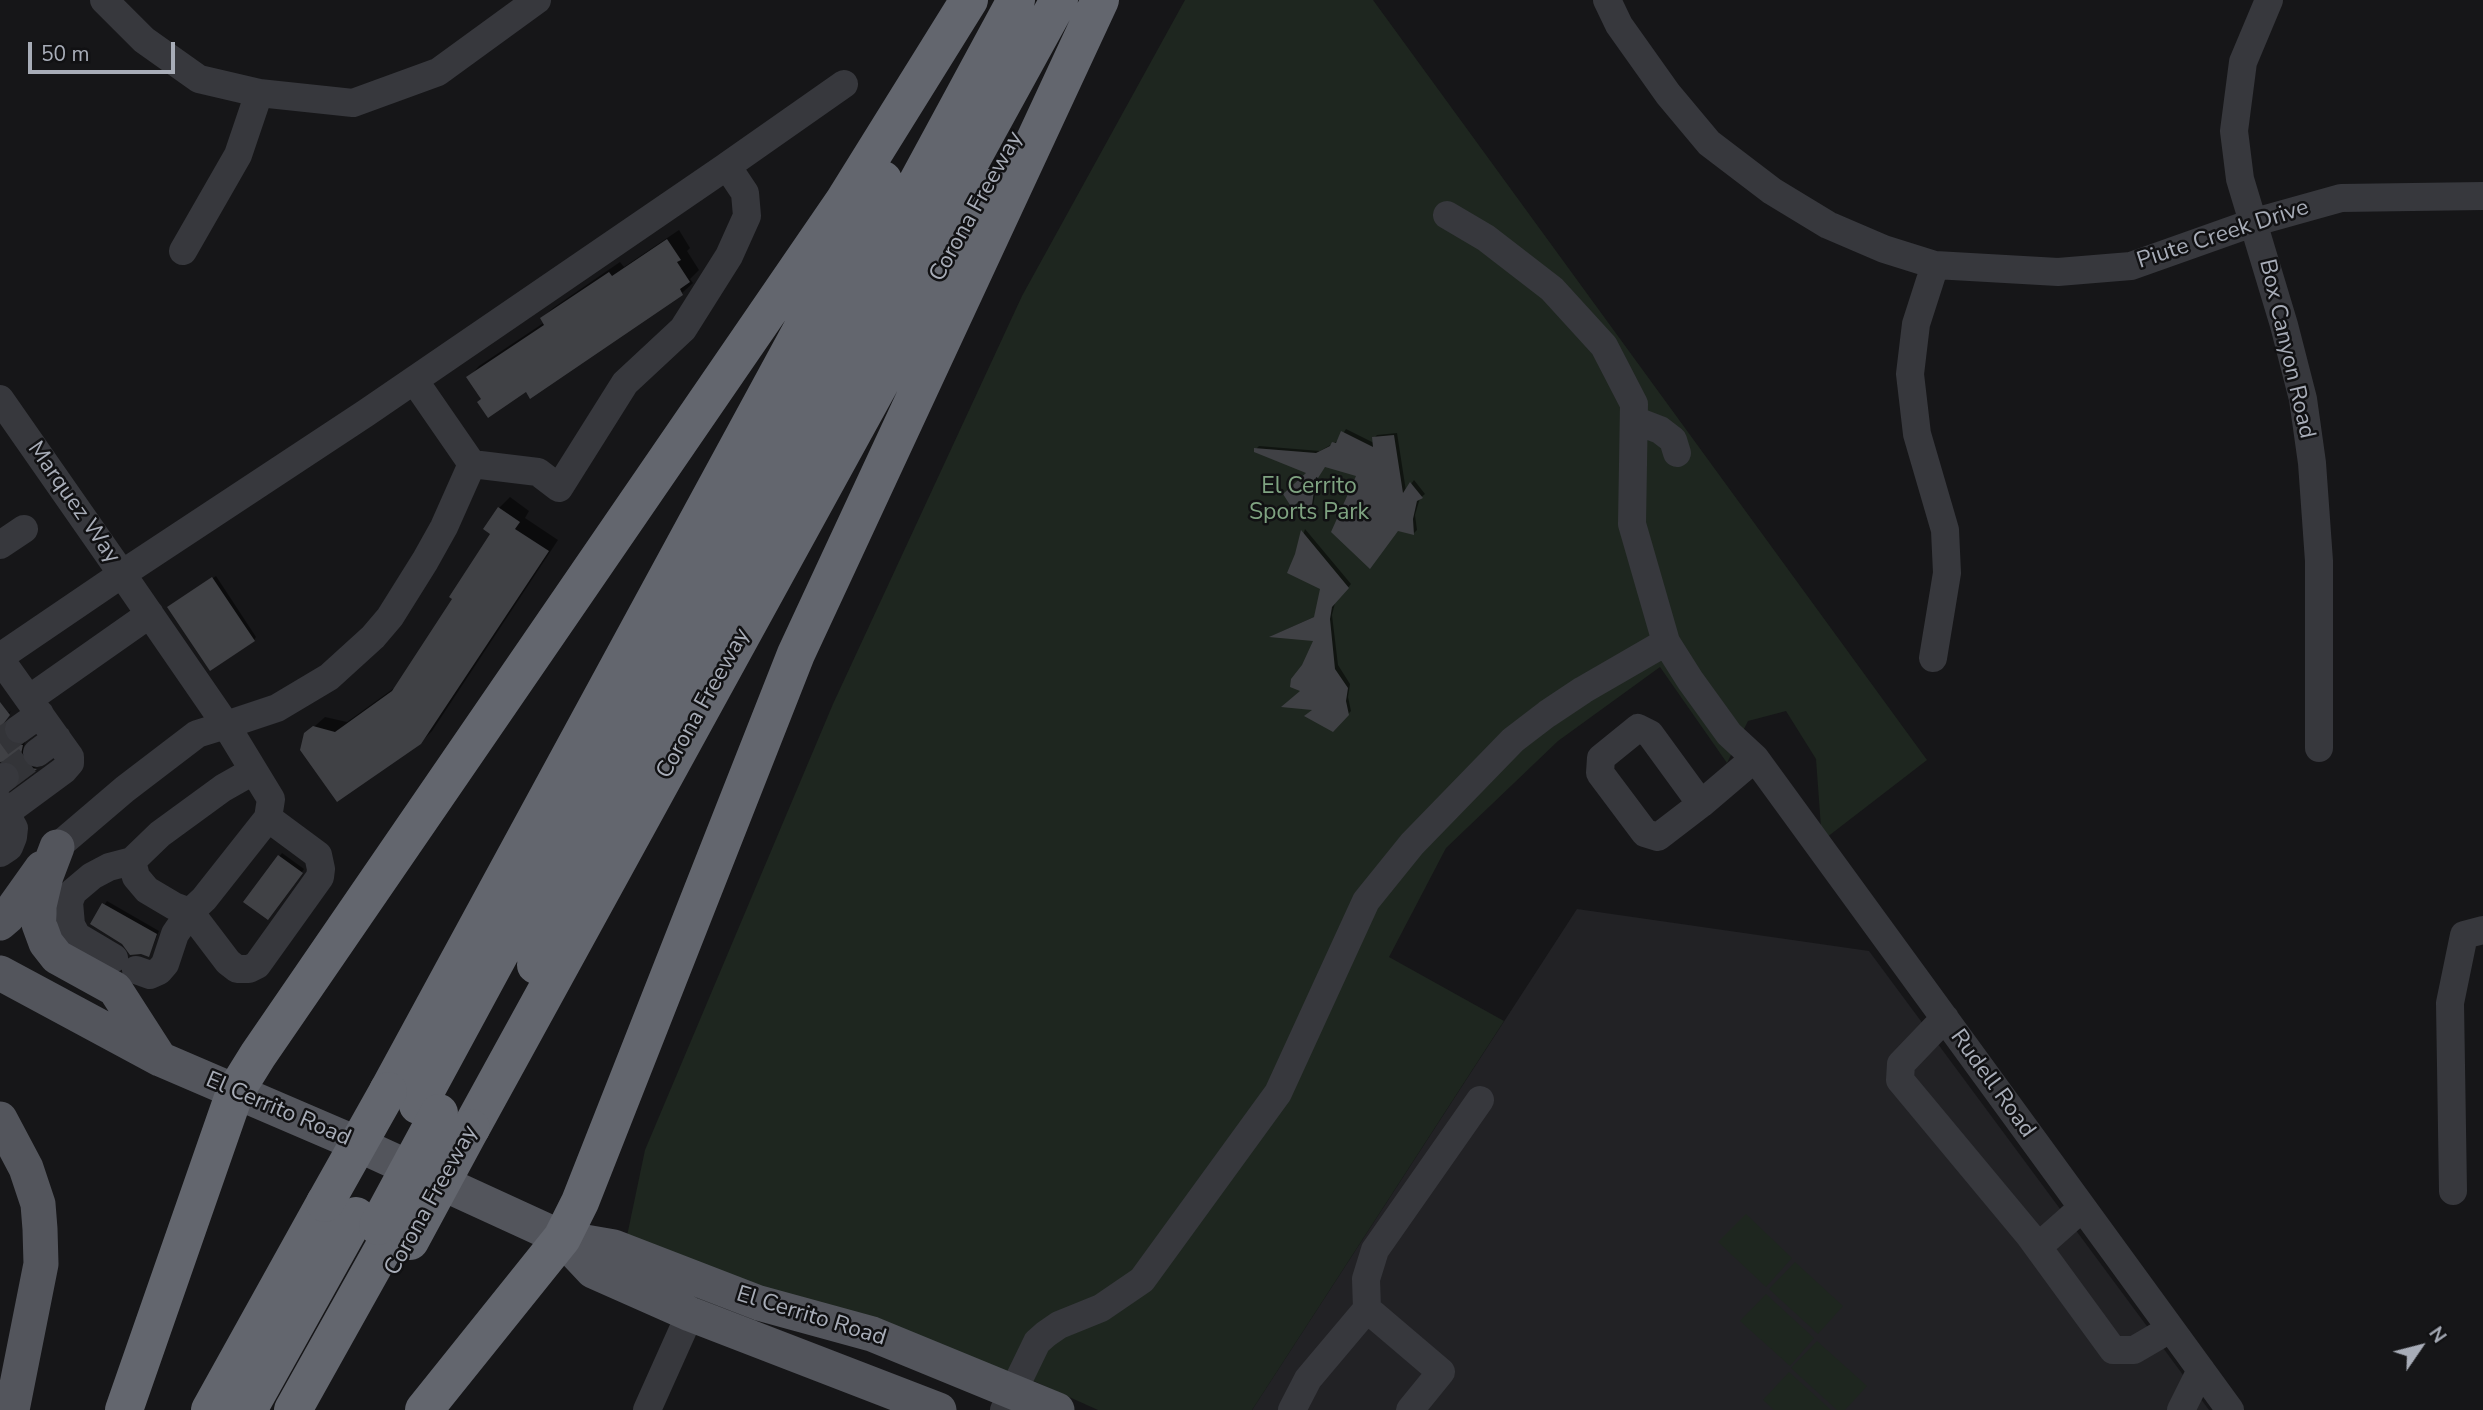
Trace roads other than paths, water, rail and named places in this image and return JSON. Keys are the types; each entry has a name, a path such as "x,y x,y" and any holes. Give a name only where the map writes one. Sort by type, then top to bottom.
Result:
{"highway":[{"path":"124,1410 235,1092 844,201 969,0"},
{"name":"Corona Freeway","path":"320,1410 372,1224 434,1112 557,780 981,0"},
{"path":"434,1112 479,989 760,477 797,403 1016,0"},
{"path":"434,1112 535,943 558,913 1059,0"},
{"name":"Corona Freeway","path":"210,1410 372,1224 434,1112 937,279 1092,0"},
{"path":"424,1410 562,1238 580,1202 796,654 1101,0"},
{"path":"557,780 687,587 759,455 797,403"},
{"path":"248,1410 372,1224"},
{"path":"275,1410 372,1224"},
{"path":"293,1410 372,1224"}],"main road":[{"path":"0,923 7,918 57,847"},
{"path":"57,847 39,906 39,924 46,943 57,957 115,989 160,1059"},
{"name":"El Cerrito Road","path":"0,973 160,1059 344,1138 562,1238 614,1247 759,1303 872,1334 1008,1400 1057,1410"},
{"path":"0,1119 26,1168 38,1204 40,1229 41,1264 12,1410"},
{"name":"El Cerrito Road","path":"562,1238 593,1271 690,1314 939,1410"}],"street":[{"path":"104,0 144,40 199,79 259,93 353,103 438,72 537,0"},
{"name":"Piute Creek Drive","path":"1607,0 1619,25 1668,94 1709,143 1772,191 1828,225 1884,249 1935,265 2058,272 2131,266 2255,222 2341,198 2483,197"},
{"name":"Box Canyon Road","path":"2268,0 2243,62 2234,131 2240,179 2255,222 2303,400 2312,463 2319,561 2319,748"},
{"path":"0,853 9,847 14,828 3,793 64,770 70,763 70,757 47,746 21,704 0,658 414,380 844,84"},
{"path":"183,251 238,155 259,93"},
{"path":"414,380 471,464 538,472 559,488 625,383 683,329 729,256 747,216 745,193 727,166"},
{"name":"Rudell Road","path":"1447,215 1486,238 1552,289 1604,346 1634,404 1632,524 1665,642 1689,680 1733,739 1755,758 2230,1410"},
{"path":"1933,658 1947,573 1945,530 1916,434 1910,374 1916,324 1935,265"},
{"name":"Marquez Way","path":"4,413 88,524 226,724 271,799 268,818"},
{"path":"1634,420 1660,430 1673,440 1677,453"},
{"path":"57,847 125,789 197,734 277,708 329,677 373,637 390,617 425,561 444,527 471,464"},
{"path":"0,545 24,529"},
{"path":"21,704 150,614"},
{"path":"1008,1400 1037,1342 1059,1325 1101,1308 1142,1280 1278,1093 1366,901 1412,844 1513,740 1583,690 1665,642"},
{"path":"1701,804 1755,758"},
{"path":"132,861 136,877 147,890 190,912 228,962 237,969 248,969 257,965 320,877 321,869 318,855 268,818 204,899 190,912 174,934 165,964 150,975 77,936 71,925 69,902 73,892 92,876 109,867 132,861 160,834 223,788 253,771"},
{"path":"2453,1191 2450,1003 2464,935 2483,930"},
{"path":"1945,1018 1901,1064 1900,1080 2038,1247 2113,1350 2134,1350 2171,1329"},
{"path":"1292,1410 1308,1379 1367,1309 1366,1279 1375,1250 1480,1100"},
{"path":"2038,1247 2082,1208"},
{"path":"1367,1309 1441,1373 1410,1410"},
{"path":"647,1410 690,1314"},
{"path":"2181,1410 2201,1370"}],"tunnel":[{"path":"0,743 19,729"},
{"path":"5,777 37,753"}],"park label":[{"name":"El Cerrito Sports Park","path":"1309,500"}]}
